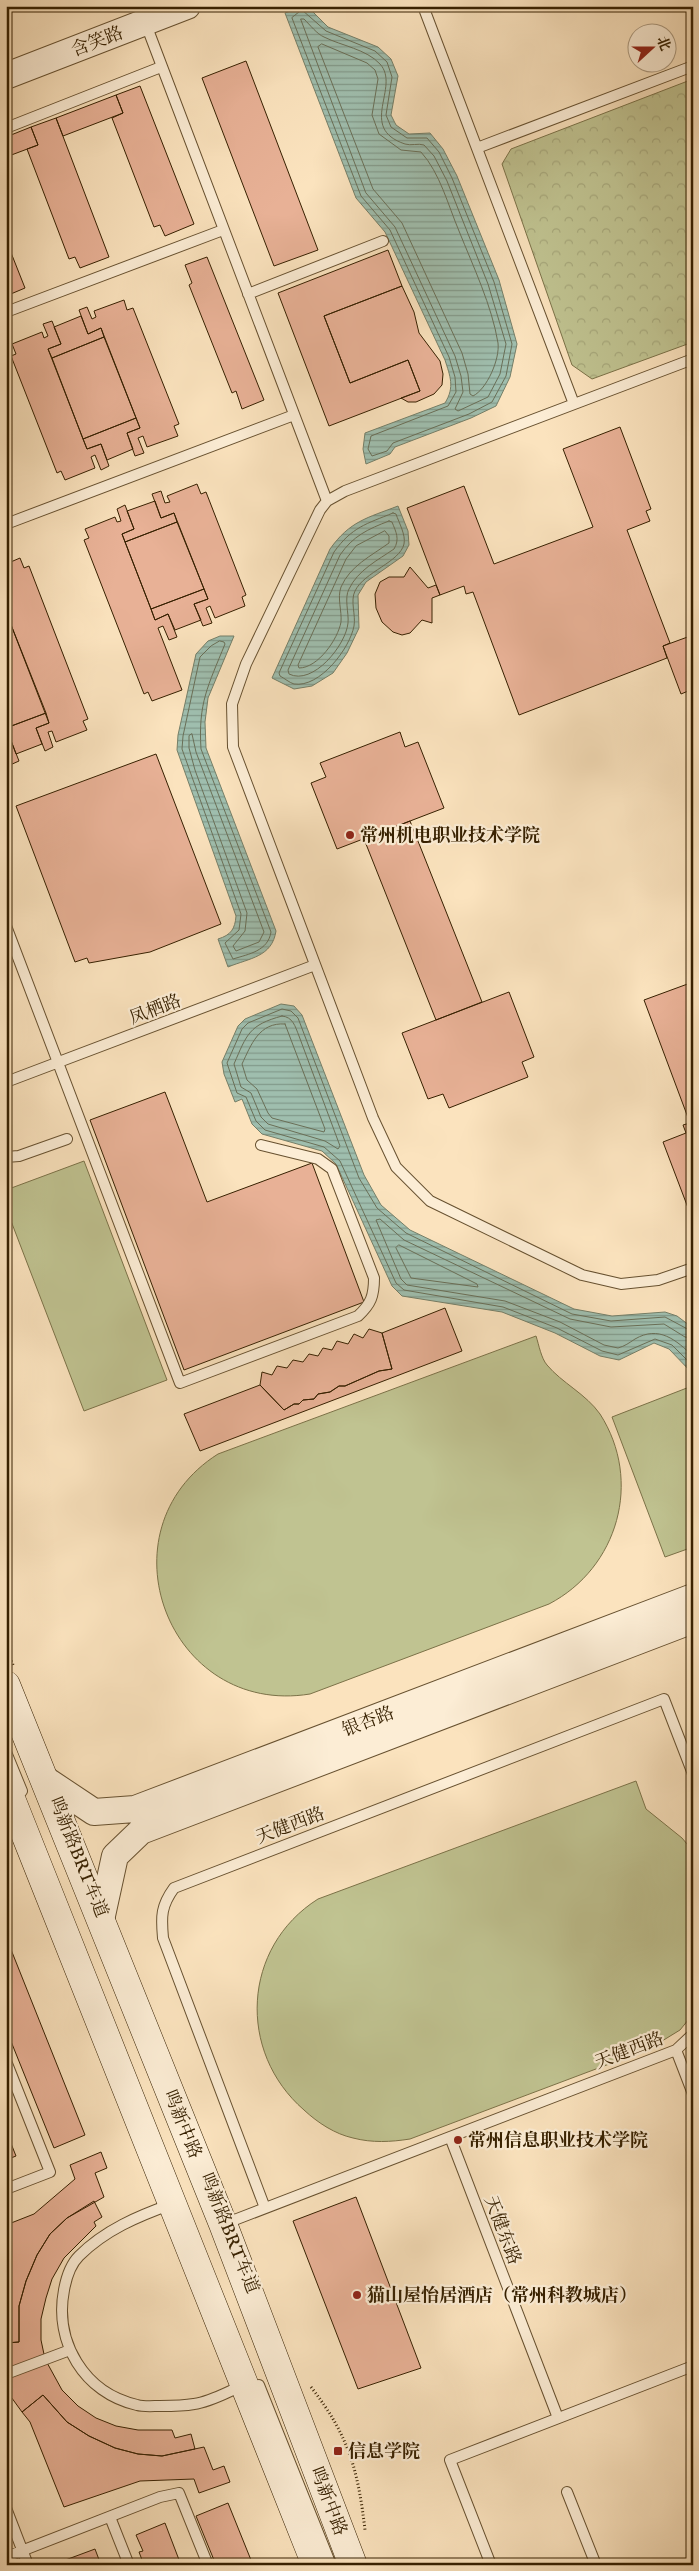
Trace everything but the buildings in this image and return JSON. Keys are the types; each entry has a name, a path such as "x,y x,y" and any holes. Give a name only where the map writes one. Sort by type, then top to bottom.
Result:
{"main road":[{"name":"鸣新中路","path":"6,1685 46,1780 223,2224 353,2565"},
{"name":"鸣新中路","path":"13,1803 172,2204 257,2380 316,2565"}],"street":[{"name":"含笑路","path":"6,57 141,10 187,6"},
{"name":"含笑路","path":"6,76 141,10"},
{"name":"银杏路","path":"46,1780 94,1812 135,1809 693,1597"},
{"name":"银杏路","path":"101,1920 115,1856 141,1831 693,1620"}],"lane":[{"path":"423,6 574,404"},
{"path":"141,10 222,230 327,501"},
{"path":"477,148 693,66"},
{"path":"6,128 161,67"},
{"path":"6,312 222,230"},
{"path":"248,294 383,241"},
{"path":"693,359 345,491 327,501 320,510 246,664 232,704 233,747 372,1118 396,1167 430,1202 582,1275 621,1284 658,1280 693,1268"},
{"path":"6,524 294,415"},
{"path":"6,926 180,1383 358,1316 369,1306 374,1293 374,1278 332,1169 318,1159 261,1145"},
{"name":"凤栖路","path":"6,1082 315,964"},
{"path":"6,1157 19,1156 67,1139"},
{"name":"天健西路","path":"265,2208 163,1938 161,1919 164,1902 174,1888 664,1699 693,1774"},
{"name":"鸣新路BRT车道","path":"6,1752 13,1803"},
{"name":"天健西路","path":"223,2224 676,2050 693,2034"},
{"path":"676,2050 693,2094"},
{"path":"6,2061 50,2172 6,2189"},
{"name":"天健东路","path":"450,2137 558,2418"},
{"path":"172,2204 111,2230 78,2257 66,2278 61,2308 64,2330 70,2350 82,2373 99,2389 118,2400 140,2406 195,2404 257,2380"},
{"path":"6,2374 70,2350"},
{"path":"491,2565 450,2460 693,2366"},
{"path":"257,2380 331,2565"},
{"path":"257,2380 344,2565"},
{"path":"567,2492 596,2565"},
{"path":"6,2558 160,2497 180,2493 208,2565"},
{"path":"6,2508 28,2565"},
{"path":"110,2517 128,2565"}],"green space":[{"path":"693,79 693,342 592,379 572,365 502,164 511,149"},
{"path":"84,1161 167,1380 84,1411 6,1208 6,1190"},
{"path":"536,1336 547,1365 588,1400 600,1414 613,1440 620,1467 621,1494 616,1521 607,1546 592,1569 573,1588 549,1604 310,1694 260,1693 219,1677 187,1648 166,1611 157,1569 162,1527 182,1487 218,1454"},
{"path":"692,1386 693,1547 665,1557 612,1417"},
{"path":"636,1781 646,1809 682,1838 693,1851 693,2014 680,2030 649,2049 410,2139 389,2141 360,2140 340,2134 304,2110 282,2086 267,2059 259,2030 257,2001 263,1972 274,1944 293,1919 318,1899"}],"water":[{"path":"307,6 328,27 378,47 391,59 398,76 391,115 396,125 409,134 430,133 443,149 457,176 499,280 517,344 510,377 496,406 471,418 395,447 390,454 366,464 363,449 365,433 445,403 450,392 451,382 445,360 385,232 356,198 285,13"},
{"path":"398,506 408,531 409,545 403,556 366,582 358,595 359,628 347,653 333,673 312,686 294,689 272,678 330,549 352,526 368,517"},
{"path":"220,636 234,636 208,698 205,722 206,748 276,931 274,940 265,951 252,959 228,967 218,939 232,931 236,916 177,750 178,735 196,654 208,641"},
{"path":"281,1004 294,1006 302,1015 364,1175 381,1205 410,1230 574,1309 612,1316 665,1312 677,1316 693,1328 693,1374 669,1349 654,1343 619,1360 600,1356 555,1333 502,1312 402,1296 392,1286 336,1164 322,1151 262,1134 252,1124 242,1099 235,1102 224,1074 222,1062 238,1026 245,1019"}],"place":[{"name":"常州机电职业技术学院","path":"350,835"},
{"name":"常州信息职业技术学院","path":"458,2140"},
{"name":"猫山屋怡居酒店（常州科教城店）","path":"357,2295"},
{"name":"信息学院","path":"338,2451"}]}
